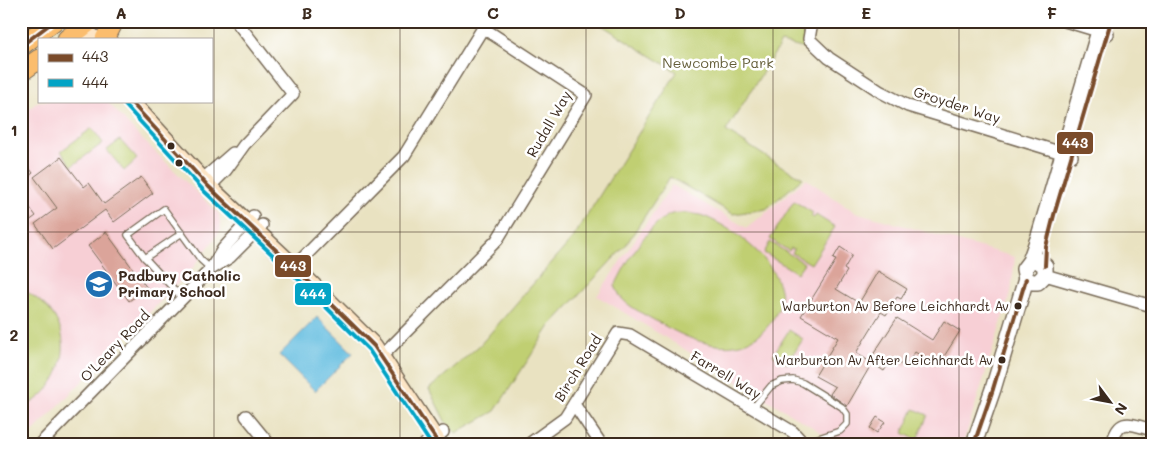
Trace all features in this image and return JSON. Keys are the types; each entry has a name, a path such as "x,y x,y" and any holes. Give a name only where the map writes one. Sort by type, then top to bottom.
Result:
{"main road":[{"path":"21,46 54,21"},
{"path":"62,21 71,23 83,31"},
{"path":"106,38 114,21"},
{"path":"21,72 38,60"},
{"path":"131,102 385,353 439,440"},
{"path":"145,102 209,180"}],"street":[{"path":"209,180 293,94 236,21"},
{"name":"Groyder Way","path":"812,21 810,39 829,58 881,92 908,106 1068,155"},
{"path":"983,444 1039,275 1068,155 1105,27 1065,21"},
{"name":"Rudall Way","path":"297,264 404,156 483,28 586,95 497,240 385,353"},
{"path":"1068,155 1030,261 1024,269 1039,275 1152,306"},
{"name":"O'Leary Road","path":"40,444 211,269 230,258 254,224"},
{"path":"974,444 983,422 1010,319 1039,275"},
{"name":"Birch Road","path":"529,444 565,418 618,333 630,336"},
{"name":"Farrell Way","path":"630,336 793,432 804,444"},
{"path":"574,404 601,444"},
{"path":"246,416 269,444"},
{"path":"1112,444 1115,432 1122,426 1132,424 1152,430"}],"lane":[{"path":"182,298 145,258 128,235 164,209 201,260 211,269"},
{"path":"145,258 182,233"},
{"path":"753,408 771,386 782,381 793,380 803,383 842,406 847,414 847,424 840,431 804,444"}],"shaded area":[{"name":"Padbury Catholic Primary School","path":"38,102 108,102 136,133 219,214 221,230 193,268 21,444 21,115"},
{"path":"806,179 855,212 1015,257 1011,292 963,444 840,444 597,296 672,185 747,228"}],"green space":[{"name":"Newcombe Park","path":"595,21 820,21 806,49 781,43 726,131 803,178 766,209 733,214 670,177 626,245 550,326 495,411 456,433 446,423 429,389 480,345 573,238 677,72"},
{"path":"92,128 103,143 72,166 61,151"},
{"path":"120,140 137,159 124,171 107,150"},
{"path":"794,201 813,213 811,216 814,218 816,215 835,227 811,264 792,253 794,249 791,248 789,251 770,239"},
{"path":"684,213 704,216 730,230 754,249 773,272 779,285 781,301 779,308 771,322 760,334 748,341 735,345 721,345 692,339 628,304 623,300 615,286 638,246 652,228 669,215"},
{"path":"770,242 804,263 797,273 764,253"},
{"path":"21,288 41,302 58,322 62,333 63,356 60,367 49,387 39,398 21,409"},
{"path":"789,330 803,339 787,364 773,355"},
{"path":"914,409 928,415 917,440 903,433"}],"water":[{"path":"317,317 353,353 315,391 279,355"}],"building":[{"path":"21,157 33,173 21,182"},
{"path":"61,157 84,187 89,183 104,204 141,177 153,193 114,222 105,210 53,249 35,224 57,208 34,177"},
{"path":"21,196 36,216 21,227"},
{"path":"106,232 147,288 129,301 88,246"},
{"path":"840,247 852,255 844,269 847,271 836,289 859,303 878,271 907,289 901,299 897,297 886,315 881,312 856,353 872,363 847,406 830,394 835,387 815,376 838,338 801,316 836,260 833,259"},
{"path":"897,318 932,340 944,321 960,331 938,366 915,352 905,367 892,358 884,371 869,361"},
{"path":"877,417 885,422 877,433 870,428"}],"transit line":[{"name":"443","path":"21,46 54,21"},
{"name":"443","path":"1045,266 1046,247 1054,215 1111,21"},
{"name":"443","path":"131,102 209,187 374,346 439,444"},
{"name":"444","path":"125,105 205,192 290,271 369,350 431,444"},
{"name":"443","path":"974,444 993,389 1026,279"}],"place":[{"name":"Padbury Catholic Primary School","path":"99,284"},
{"name":"Warburton Av Before Leichhardt Av","path":"1018,306"},
{"name":"Warburton Av After Leichhardt Av","path":"1002,360"}]}
